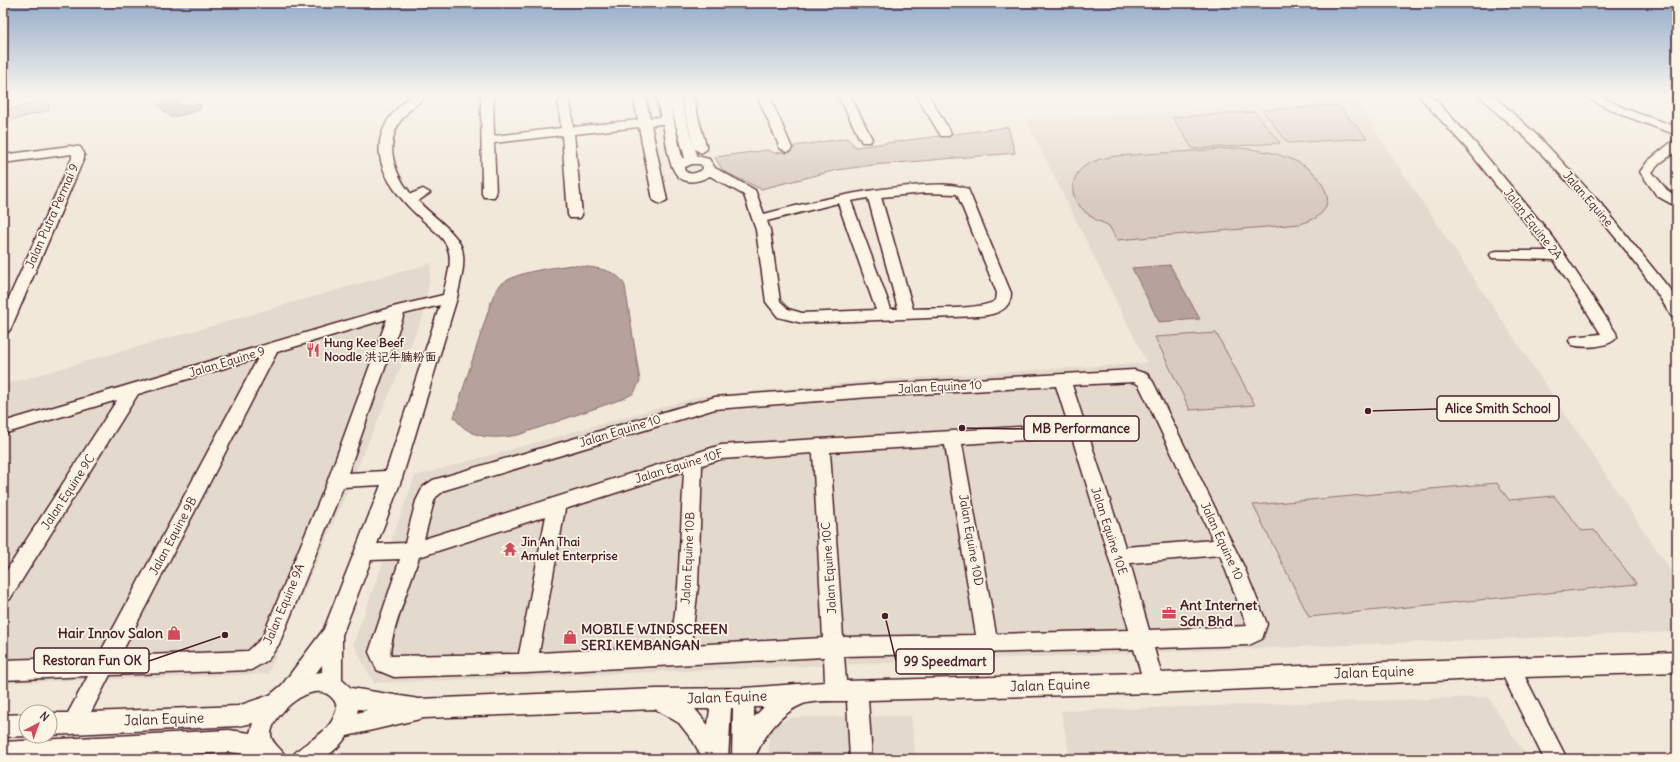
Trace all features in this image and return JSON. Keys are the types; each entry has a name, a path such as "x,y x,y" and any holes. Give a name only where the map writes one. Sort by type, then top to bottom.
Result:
{"street":[{"path":"269,752 261,728 269,710 283,697 332,635 365,552 393,478 450,298 456,270 455,248 447,237 401,191 388,169 385,157 386,142 390,131"},
{"path":"489,131 489,194"},
{"path":"489,140 578,131"},
{"path":"647,131 660,200"},
{"path":"669,131 678,170 682,175 722,185 739,187"},
{"path":"682,131 692,160"},
{"path":"778,131 786,148"},
{"path":"862,131 866,139"},
{"name":"Jalan Equine 2A","path":"1457,131 1472,147 1558,256 1608,333 1609,337 1606,339 1577,340"},
{"name":"Jalan Equine","path":"1525,131 1537,142 1598,209 1672,294 1677,313"},
{"path":"567,132 575,215"},
{"path":"683,134 696,132 701,149"},
{"path":"1677,144 1671,151 1649,165 1646,172 1662,193 1677,203"},
{"name":"Jalan Putra Permai 9","path":"3,159 69,150 76,150 78,153 78,158 3,328"},
{"path":"678,167 683,162 692,160 705,162 708,164 709,170"},
{"path":"695,178 704,175 709,170"},
{"path":"709,170 750,193 763,230 772,302 783,313 802,318 991,310 1001,305 1005,299 1004,293 962,190 955,188 930,188 873,193 843,198 760,219"},
{"path":"410,200 423,193"},
{"path":"873,193 907,314"},
{"path":"843,198 884,314"},
{"path":"1497,255 1558,256"},
{"name":"Jalan Equine 9","path":"3,428 398,311 450,298"},
{"name":"Jalan Equine 9A","path":"3,670 251,660 261,653 269,644 337,480 398,311"},
{"name":"Jalan Equine 9B","path":"74,723 271,349"},
{"name":"Jalan Equine 10","path":"1134,376 1143,380 1235,568 1257,622 1254,634 1250,636 834,647 680,656 394,668 384,663 379,652 412,551 425,501 429,492 433,488 714,403 870,391 1062,380 1134,376"},
{"name":"Jalan Equine 10E","path":"1062,380 1076,430 1118,556 1154,682"},
{"name":"Jalan Equine 9C","path":"3,593 132,390"},
{"name":"Jalan Equine 10F","path":"365,552 412,551 721,452 1076,430"},
{"name":"Jalan Equine 10D","path":"952,437 988,644"},
{"name":"Jalan Equine 10C","path":"821,446 834,647 847,691 861,759"},
{"name":"Jalan Equine 10B","path":"680,656 688,587 693,461"},
{"path":"337,480 393,478"},
{"path":"527,663 557,504"},
{"path":"1118,556 1225,547"},
{"path":"302,759 319,751 328,744 341,727 346,711 338,691 332,635"},
{"name":"Jalan Equine","path":"341,727 424,708 656,699 744,698 847,691 1154,682 1509,667 1677,662"},
{"path":"1509,667 1556,759"},
{"name":"Jalan Equine","path":"58,724 238,716 258,711 308,684 325,683 338,691 424,708"},
{"path":"743,759 751,738 778,706 802,694"},
{"path":"716,759 721,698"},
{"path":"743,759 744,698"},
{"path":"656,699 687,716 701,733 716,759"},
{"path":"3,726 18,725"},
{"name":"Jalan Equine","path":"3,753 229,741 269,752"}],"shaded area":[{"path":"981,131 1009,131 1015,153 873,165 837,170 761,189 723,171 715,157 767,150 775,153 791,151 795,146 847,138 856,147"},
{"path":"1031,131 1376,131 1677,580 1677,632 374,683 353,644 415,476 701,396 893,379 1147,363"},
{"path":"1181,131 1270,131 1280,143 1193,149"},
{"path":"1278,131 1360,131 1367,138 1288,143"},
{"path":"1239,148 1263,151 1288,158 1300,163 1310,170 1318,178 1326,193 1326,207 1321,214 1300,224 1117,240 1109,226 1098,221 1086,212 1074,196 1073,183 1079,171 1088,164 1105,158"},
{"path":"432,263 424,314 268,674 3,683 3,385"},
{"path":"572,265 595,268 610,272 616,275 625,286 640,381 634,393 625,398 518,435 491,437 475,434 467,430 460,425 454,417 493,296 498,288 507,280 515,276 544,269"},
{"path":"1170,265 1200,319 1159,322 1132,268"},
{"path":"1216,333 1255,405 1190,410 1155,337"},
{"path":"1497,483 1509,500 1554,496 1582,531 1594,530 1637,584 1309,617 1253,505"},
{"path":"1488,697 1528,759 1070,759 1061,711"},
{"path":"911,716 916,759 769,759 769,732 780,722 795,717"}],"place":[{"name":"Hung Kee Beef Noodle 洪记牛腩粉面","path":"313,350"},
{"name":"Alice Smith School","path":"1368,411"},
{"name":"MB Performance","path":"962,428"},
{"name":"Jin An Thai Amulet Enterprise","path":"510,549"},
{"name":"Ant Internet Sdn Bhd","path":"1169,613"},
{"name":"99 Speedmart","path":"885,616"},
{"name":"Hair Innov Salon","path":"174,633"},
{"name":"Restoran Fun OK","path":"225,635"},
{"name":"MOBILE WINDSCREEN SERI KEMBANGAN","path":"570,637"}]}
